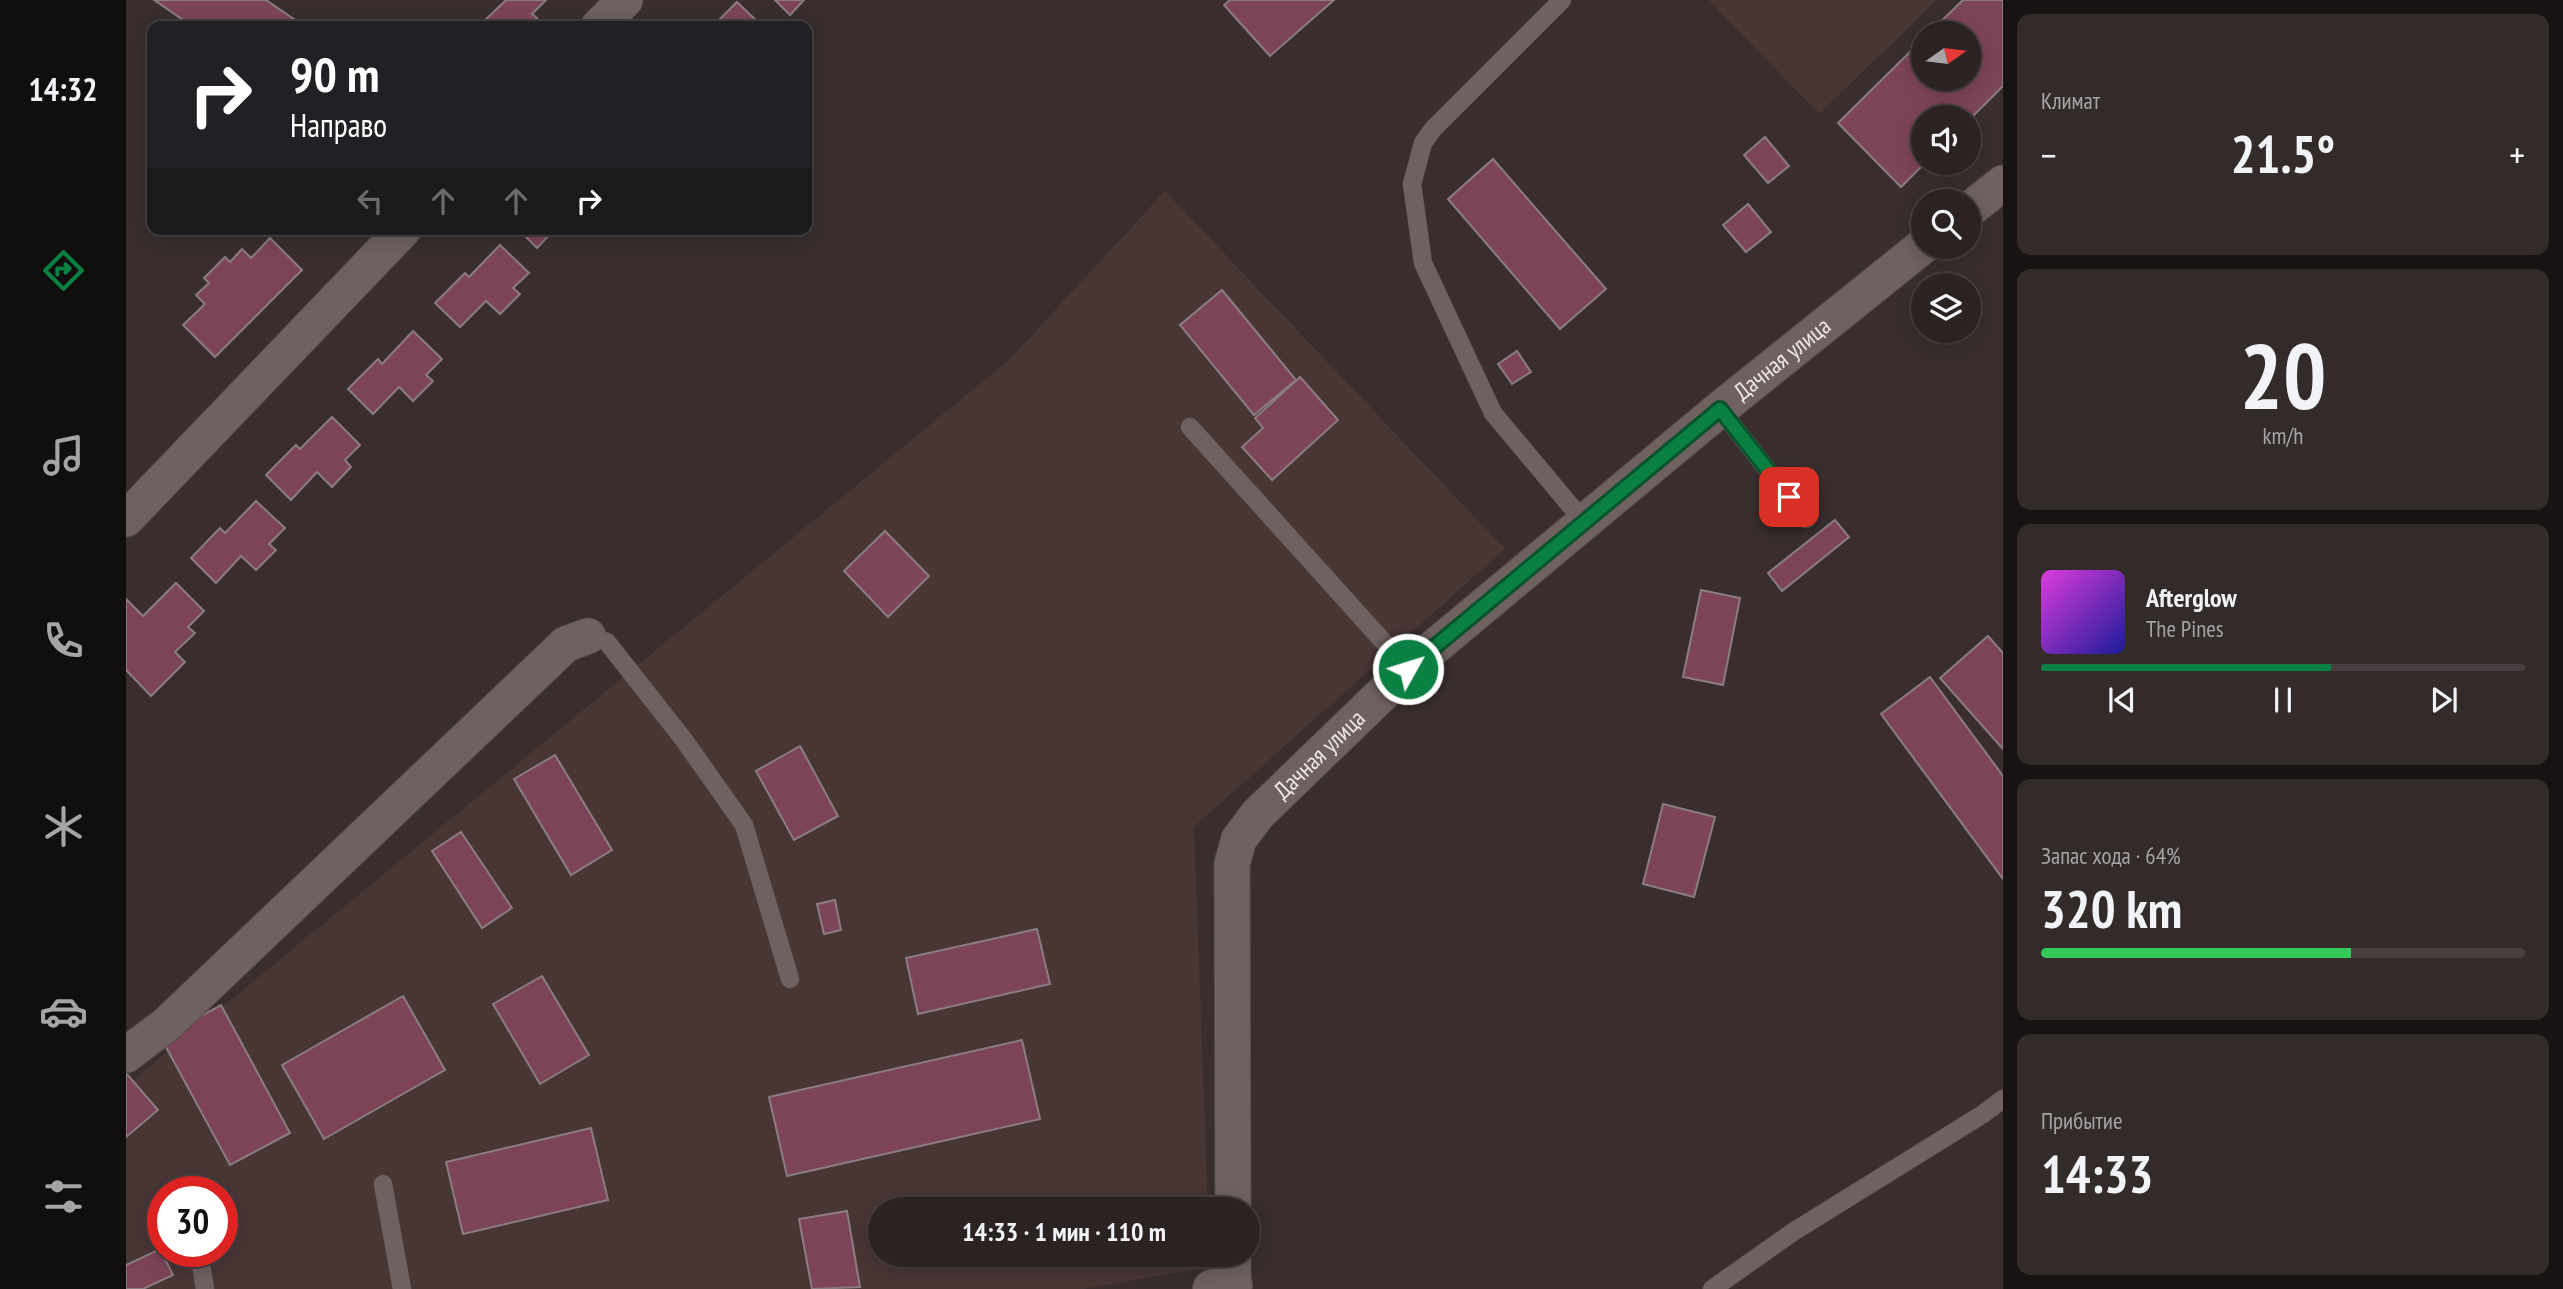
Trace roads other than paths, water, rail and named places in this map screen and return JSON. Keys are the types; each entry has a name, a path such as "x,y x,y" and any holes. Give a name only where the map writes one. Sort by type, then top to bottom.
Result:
{"street":[{"path":"605,21 625,0"},
{"path":"1981,200 2003,183"},
{"path":"126,519 398,235"},
{"name":"Дачная улица","path":"1233,1197 1231,864 1239,839 1258,814 1408,669 1720,409 1911,256"},
{"path":"126,1055 167,1024 566,644 588,636"}],"lane":[{"path":"1562,0 1433,129 1423,143 1412,184 1423,263 1493,413 1585,523"},
{"path":"1720,409 1806,519"},
{"path":"1190,427 1408,669"},
{"path":"588,636 607,642 684,740 744,825 790,979"},
{"path":"1712,1289 1793,1232 2003,1099"},
{"path":"383,1184 402,1289"},
{"path":"201,1267 205,1289"}]}
